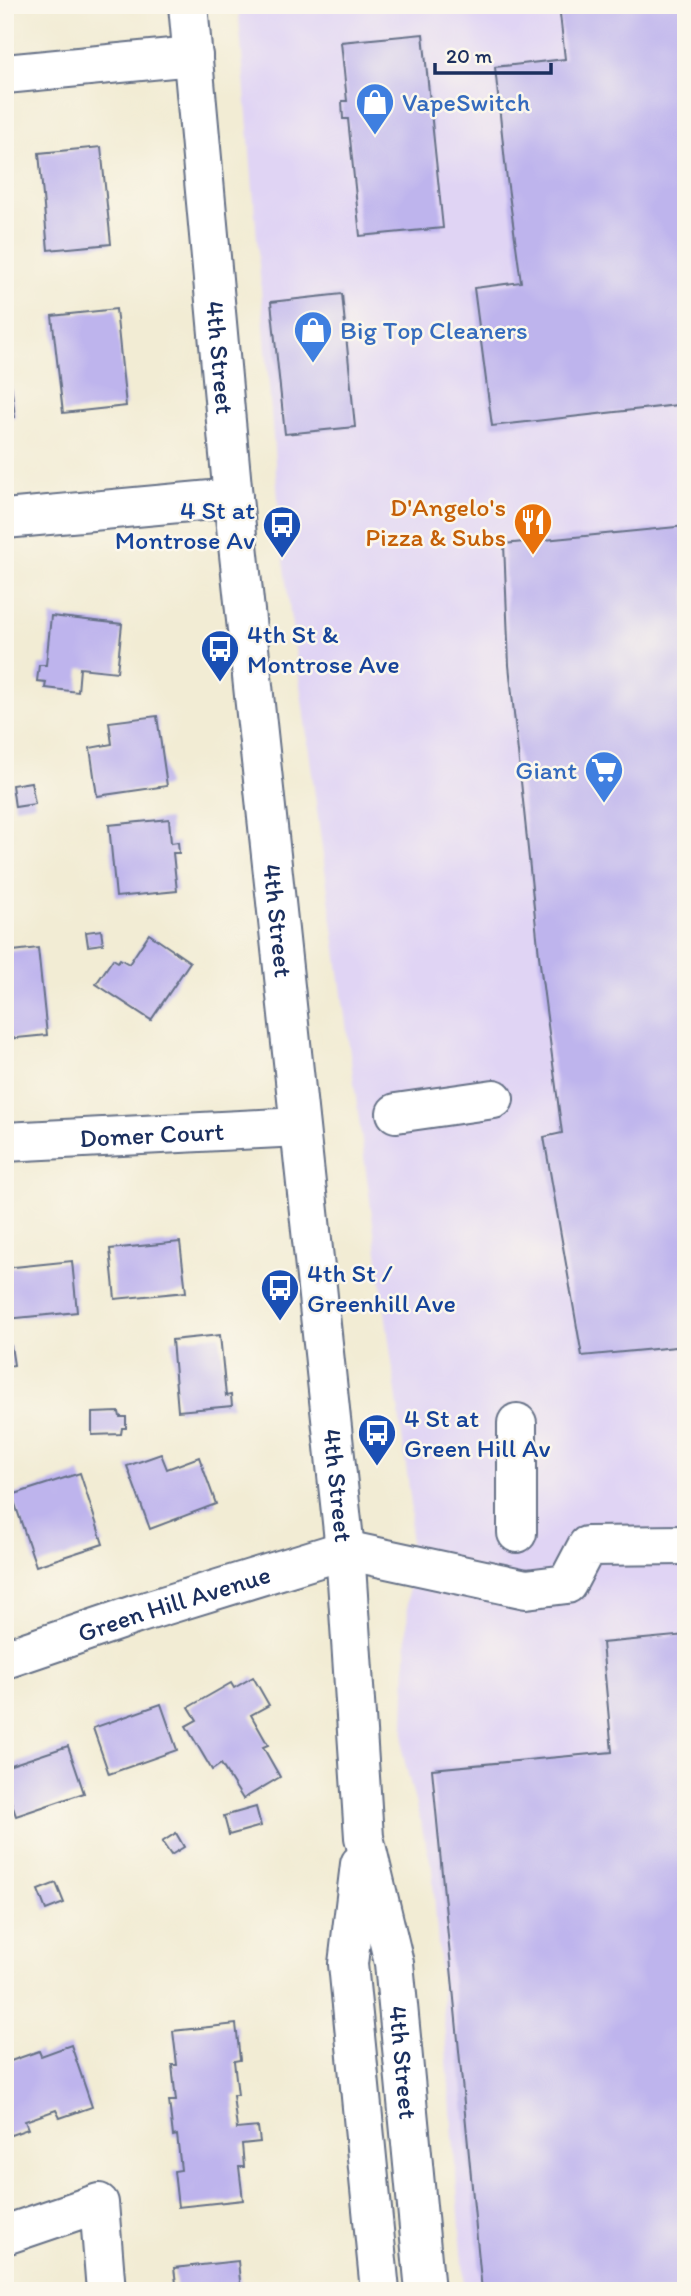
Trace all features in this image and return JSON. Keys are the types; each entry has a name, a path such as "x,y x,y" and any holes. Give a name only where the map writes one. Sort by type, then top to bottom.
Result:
{"street":[{"name":"4th Street","path":"188,5 233,498 345,1550 363,1837 394,1963 425,2291"},
{"path":"5,74 192,56"},
{"path":"5,519 233,498"},
{"path":"396,1113 494,1099"},
{"name":"Domer Court","path":"5,1142 299,1127"},
{"path":"517,1423 517,1533"},
{"path":"345,1550 526,1590 567,1584 587,1546 686,1545"},
{"name":"Green Hill Avenue","path":"5,1659 137,1614 345,1550"},
{"name":"4th Street","path":"363,1837 348,1964 380,2291"},
{"path":"5,2235 99,2203 106,2291"}],"shaded area":[{"path":"238,5 686,5 686,2291 465,2291 432,1868 403,1755 411,1503 283,560"}],"building":[{"path":"559,5 686,5 686,404 492,426 474,288 521,282 495,67 565,59"},
{"path":"423,34 443,228 360,236 348,119 343,119 342,101 347,101 341,42"},
{"path":"101,147 111,244 48,250 39,153"},
{"name":"Big Top Cleaners","path":"342,294 355,427 285,434 271,302"},
{"path":"116,309 126,406 63,413 52,316"},
{"path":"5,352 15,417 5,418"},
{"path":"686,526 686,1346 582,1356 544,1137 562,1133 539,956 509,665 504,544"},
{"path":"51,616 122,624 117,672 80,668 78,692 45,688 46,682 37,681 39,665 46,665"},
{"path":"157,716 167,786 97,796 90,748 112,744 109,722"},
{"path":"31,782 35,804 15,807 12,785"},
{"path":"169,819 171,843 178,842 179,853 173,853 177,891 116,897 109,825"},
{"path":"101,930 103,944 88,946 86,932"},
{"path":"149,934 190,962 151,1020 96,984 113,959 129,964"},
{"path":"38,948 47,1035 7,1039 5,952"},
{"path":"180,1242 186,1292 115,1299 110,1249"},
{"path":"72,1261 77,1312 7,1319 5,1268"},
{"path":"220,1335 226,1396 231,1395 232,1406 178,1411 172,1340"},
{"path":"11,1346 14,1365 5,1367 5,1347"},
{"path":"119,1412 120,1417 126,1417 126,1428 122,1428 121,1434 92,1435 92,1413"},
{"path":"161,1454 167,1469 199,1457 216,1504 150,1529 127,1466"},
{"path":"80,1473 103,1544 36,1566 12,1495"},
{"path":"686,1635 686,2291 482,2291 432,1769 612,1752 602,1643"},
{"path":"253,1677 269,1705 251,1715 268,1745 263,1747 280,1777 243,1799 221,1764 212,1770 186,1726 197,1720 189,1707 231,1683 234,1688"},
{"path":"161,1704 177,1750 109,1774 93,1728"},
{"path":"68,1746 84,1793 16,1816 5,1784 5,1767"},
{"path":"256,1807 261,1826 229,1835 224,1816"},
{"path":"176,1833 184,1847 171,1855 162,1842"},
{"path":"56,1883 64,1903 46,1910 38,1890"},
{"path":"236,2024 240,2060 234,2061 238,2095 233,2095 237,2129 258,2127 260,2142 242,2144 244,2167 239,2167 243,2200 178,2207 174,2171 181,2170 169,2101 176,2101 172,2065 177,2065 173,2031"},
{"path":"71,2045 92,2107 60,2118 56,2110 25,2121 28,2129 5,2137 5,2063 39,2051 41,2056"},
{"path":"238,2261 241,2291 177,2291 174,2268"}],"place":[{"name":"VapeSwitch","path":"375,136"},
{"name":"Big Top Cleaners","path":"313,364"},
{"name":"D'Angelo's Pizza & Subs","path":"533,556"},
{"name":"4 St at Montrose Av","path":"282,559"},
{"name":"4th St & Montrose Ave","path":"220,683"},
{"name":"Giant","path":"604,804"},
{"name":"4th St / Greenhill Ave","path":"280,1322"},
{"name":"4 St at Green Hill Av","path":"377,1467"}]}
